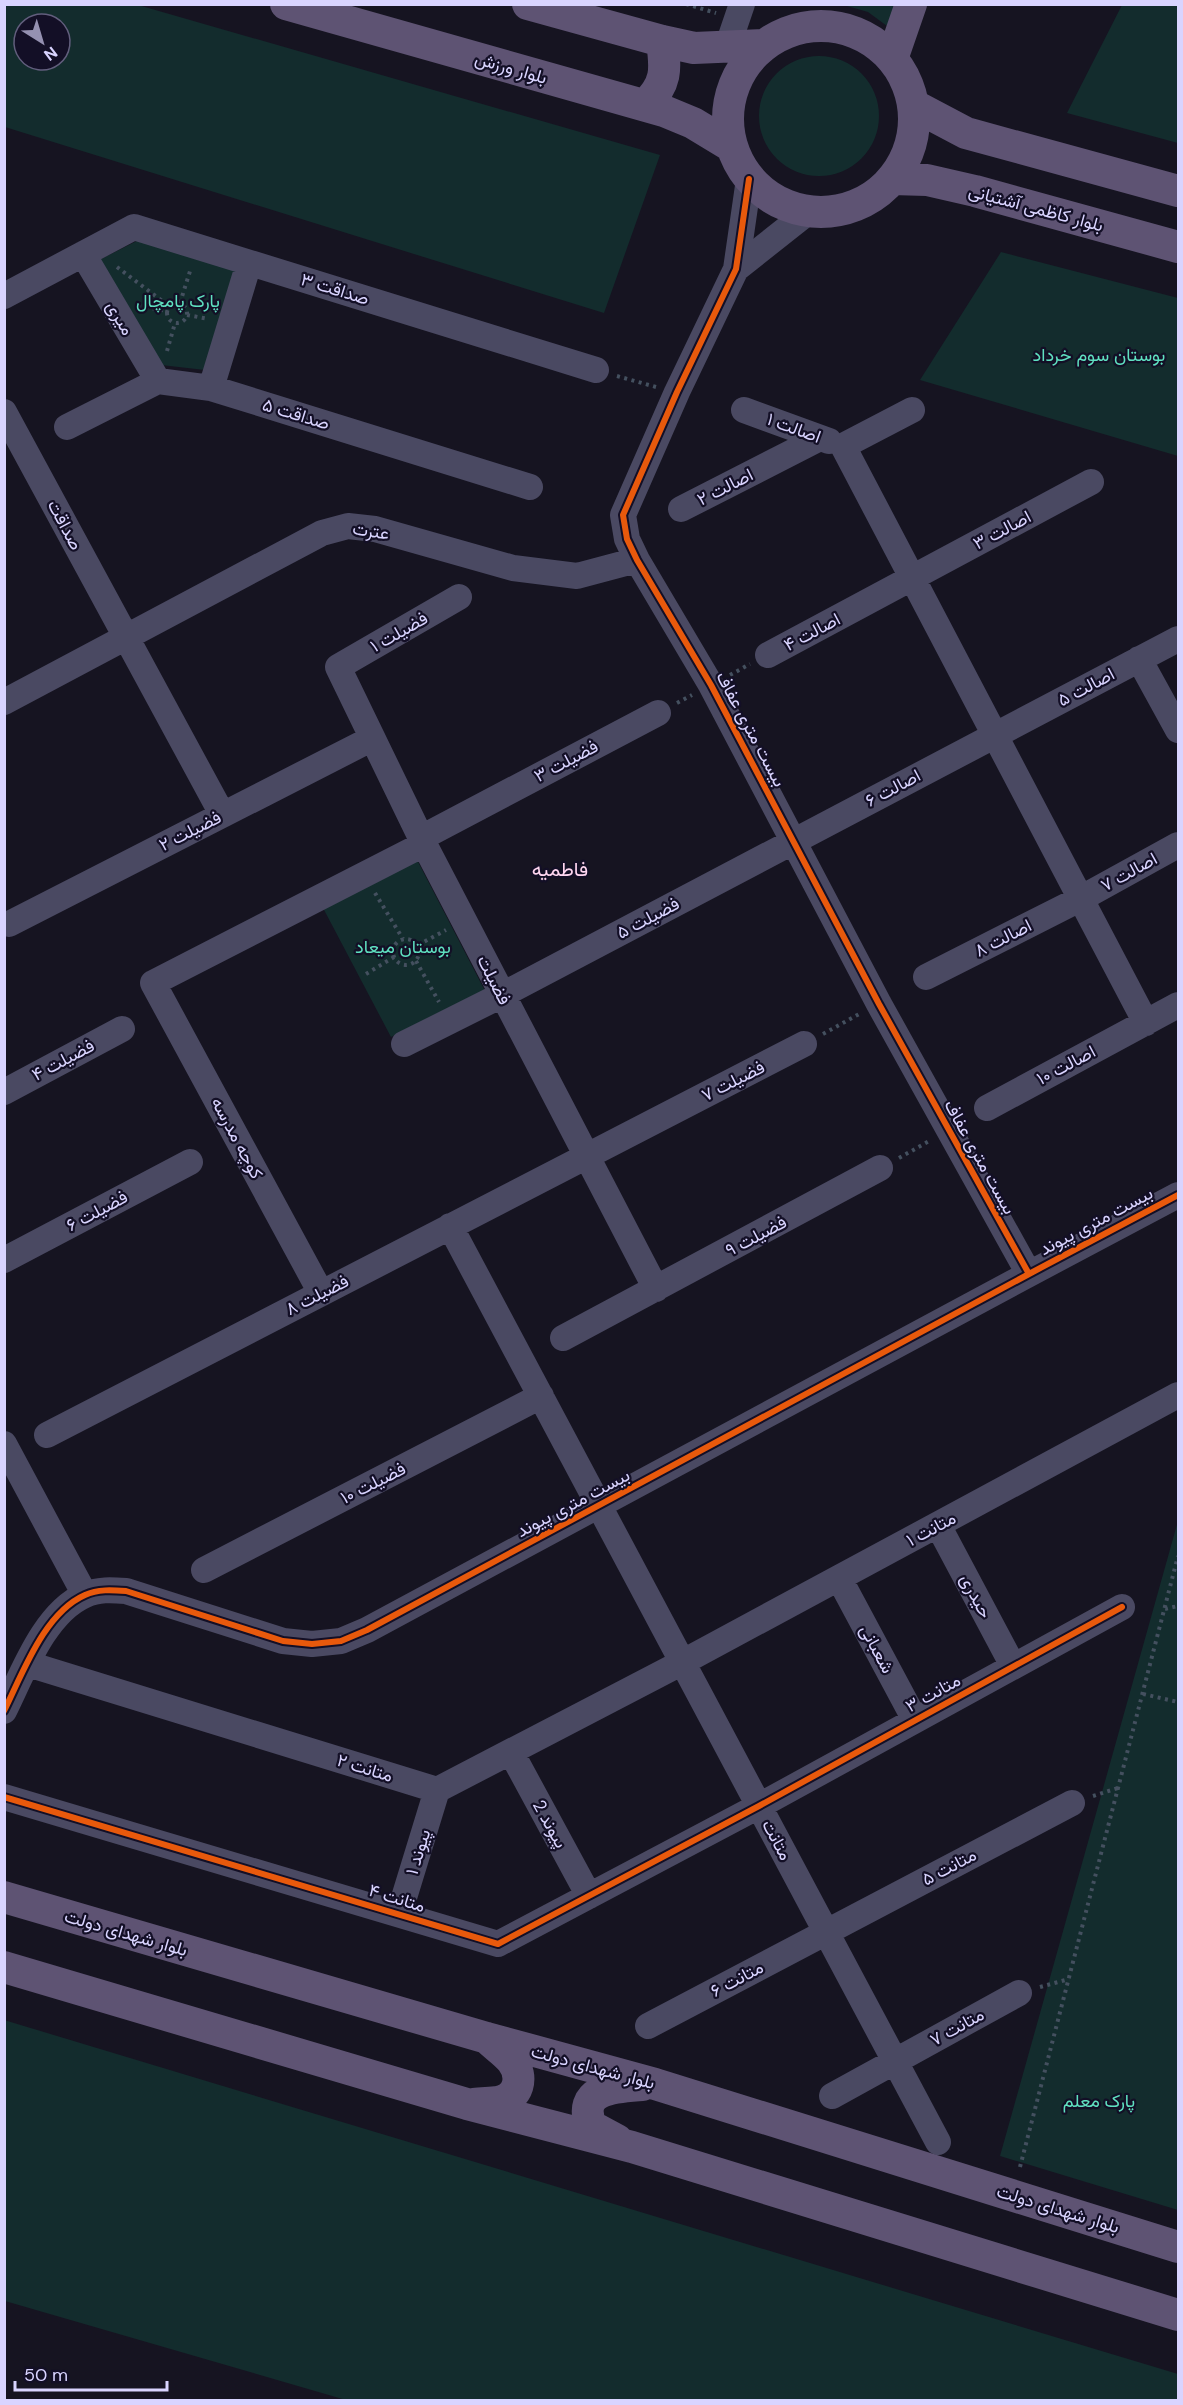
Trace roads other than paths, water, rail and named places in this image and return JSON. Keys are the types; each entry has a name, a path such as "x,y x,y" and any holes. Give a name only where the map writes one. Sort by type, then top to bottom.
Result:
{"main road":[{"name":"بلوار ورزش","path":"286,4 645,105 676,115 731,146"},
{"path":"528,4 694,48 764,45"},
{"path":"808,27 830,4"},
{"path":"892,58 911,4"},
{"path":"826,26 845,29 870,41 892,58 905,80 913,105 914,125 910,145 903,163 892,179 862,203 826,212 808,212 775,201 749,180 738,164 731,146 728,128 728,109 732,91 740,73 751,58 764,45 778,37 808,27 826,26"},
{"path":"645,105 656,95 664,77 662,41"},
{"path":"913,105 966,133 1179,191"},
{"name":"بلوار کاظمی آشتیانی","path":"892,179 927,180 975,191 1179,247"},
{"name":"بلوار شهدای دولت","path":"4,1897 487,2038 655,2084 1179,2247"},
{"path":"4,1967 467,2104 632,2147 1179,2314"},
{"path":"467,2104 500,2102 510,2097 519,2084 519,2072 512,2060 487,2038"},
{"path":"632,2147 591,2126 587,2116 589,2104 596,2094 613,2087 655,2084"}],"street":[{"path":"727,48 742,9"},
{"name":"بیست متری عفاف","path":"749,180 736,268 676,392 623,515 627,539 637,560 711,685 879,1004 1029,1274"},
{"path":"736,268 808,212"},
{"name":"صداقت ۳","path":"4,296 134,227 596,370"},
{"name":"میری","path":"88,251 158,381"},
{"path":"211,388 249,263"},
{"path":"67,427 158,381"},
{"name":"صداقت ۵","path":"158,381 211,388 530,487"},
{"name":"اصالت ۱","path":"744,410 832,442"},
{"name":"اصالت ۲","path":"681,509 832,442 912,410"},
{"name":"صداقت","path":"4,412 14,451 125,638"},
{"path":"832,442 912,579 1146,1023"},
{"name":"اصالت ۳","path":"912,579 1091,482"},
{"name":"عترت","path":"4,702 321,533 348,526 375,529 513,568 577,576 637,560"},
{"name":"اصالت ۴","path":"768,655 912,579"},
{"name":"فضیلت ۱","path":"338,667 459,597"},
{"path":"125,638 222,814"},
{"name":"اصالت ۵","path":"993,735 1179,639"},
{"path":"1139,659 1179,730"},
{"name":"فضیلت","path":"338,667 422,841 656,1289"},
{"name":"فضیلت ۳","path":"153,983 364,875 658,713"},
{"name":"اصالت ۶","path":"793,842 993,735"},
{"name":"فضیلت ۲","path":"9,924 371,738"},
{"name":"فضیلت ۵","path":"404,1044 793,842"},
{"name":"اصالت ۷","path":"1080,899 1179,845"},
{"name":"اصالت ۸","path":"926,977 1080,899"},
{"name":"کوچه مدرسه","path":"153,983 321,1293"},
{"name":"اصالت ۱۰","path":"987,1108 1179,1005"},
{"name":"فضیلت ۴","path":"4,1092 122,1029"},
{"name":"فضیلت ۷","path":"586,1156 804,1044"},
{"name":"فضیلت ۸","path":"47,1435 586,1156"},
{"name":"فضیلت ۶","path":"4,1260 189,1162"},
{"name":"فضیلت ۹","path":"562,1338 880,1168"},
{"name":"بیست متری پیوند","path":"4,1711 49,1626 67,1607 85,1595 103,1590 126,1591 283,1641 312,1644 340,1641 367,1630 1029,1274 1179,1196"},
{"path":"450,1226 600,1506"},
{"name":"متانت ۱","path":"683,1662 1179,1395"},
{"name":"فضیلت ۱۰","path":"204,1570 541,1396"},
{"path":"4,1444 85,1595"},
{"name":"متانت","path":"600,1506 938,2142"},
{"name":"حیدری","path":"938,1525 1013,1666"},
{"name":"شعبانی","path":"839,1578 915,1720"},
{"name":"متانت ۳","path":"759,1806 1122,1607"},
{"path":"437,1790 683,1662"},
{"name":"متانت ۲","path":"27,1664 437,1790"},
{"name":"پیوند 2","path":"511,1752 589,1896"},
{"name":"پیوند ۱","path":"399,1914 437,1790"},
{"name":"متانت ۴","path":"4,1797 498,1944 759,1806"},
{"name":"متانت ۵","path":"826,1932 1072,1803"},
{"name":"متانت ۶","path":"648,2026 826,1932"},
{"name":"متانت ۷","path":"832,2096 1019,1993"}],"district":[{"name":"فاطمیه","path":"560,869"}],"park label":[{"name":"پارک پامچال","path":"178,301"},
{"name":"بوستان سوم خرداد","path":"1099,355"},
{"name":"بوستان میعاد","path":"403,947"},
{"name":"پارک معلم","path":"1099,2101"}]}
